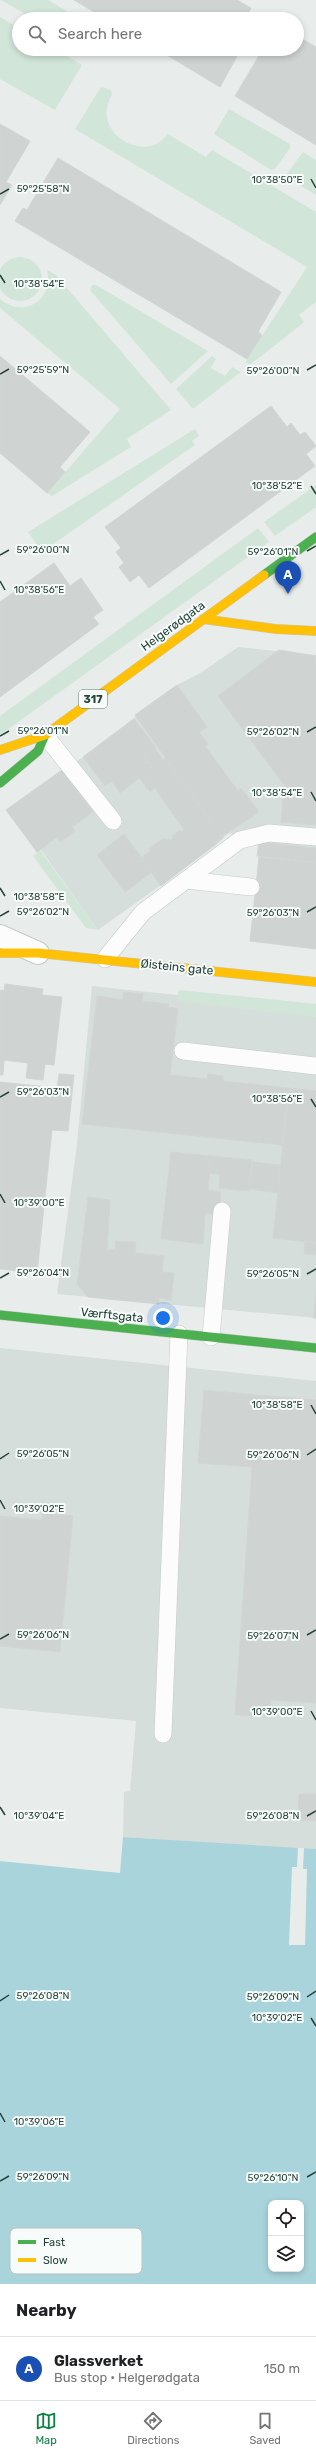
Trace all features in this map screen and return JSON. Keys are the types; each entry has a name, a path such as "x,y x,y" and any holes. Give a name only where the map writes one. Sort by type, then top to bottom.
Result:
{"street":[{"name":"Helgerødgata","path":"0,750 29,739 45,735 316,537"},
{"path":"203,619 276,629 316,631"},
{"name":"Helgerødgata","path":"0,783 38,751 45,735"},
{"name":"Øisteins gate","path":"0,936 38,953"},
{"name":"Øisteins gate","path":"0,953 38,953 105,959 316,982"},
{"name":"Værftsgata","path":"0,1315 316,1348"}],"lane":[{"path":"45,735 113,821"},
{"path":"105,959 143,912 240,840 269,833 316,837"},
{"path":"186,880 251,887"},
{"path":"183,1051 316,1066"},
{"path":"211,1337 222,1211"},
{"path":"163,1734 179,1334"}],"shaded area":[{"path":"238,647 316,655 316,848 259,842 228,833 214,847 98,930 41,850 37,852 6,810 83,757 177,685 202,672"},
{"path":"92,986 316,1010 316,1318 57,1294 77,1144"},
{"path":"0,1348 316,1381 316,1850 123,1837 124,1792 130,1791 136,1721 0,1708"}],"green space":[{"path":"1,0 48,0 68,12 22,12"},
{"path":"0,17 12,24 12,56 67,56 82,65 55,110 0,79"},
{"path":"101,87 111,90 112,95 108,105 107,115 109,124 121,139 129,144 150,146 158,143 168,134 206,157 212,150 316,212 316,302 299,315 304,322 302,324 251,364 246,363 247,359 307,267 75,129"},
{"path":"229,109 290,144 290,148 275,169 271,170 214,134"},
{"path":"303,152 316,160 316,195 288,178 287,174"},
{"path":"20,257 32,261 38,267 42,279 38,291 32,297 20,301 8,297 2,291 -1,283 -1,275 2,267 8,261"},
{"path":"47,270 56,275 171,410 127,439 131,447 52,496 47,493 120,409 0,308 0,299 9,305 27,307 42,298 48,281"},
{"path":"92,285 96,285 208,351 171,384 90,290"},
{"path":"212,356 216,359 211,368 225,376 232,367 241,372 192,408 176,389"},
{"path":"195,429 199,436 192,441 195,445 42,552 28,532"},
{"path":"316,485 316,507 275,536 264,522"},
{"path":"258,528 269,542 0,735 0,716"},
{"path":"40,850 98,930 86,928 33,856"},
{"path":"180,990 316,1004 316,1017 177,1001 178,992"}],"water":[{"path":"123,1837 316,1849 316,2284 0,2284 0,1861 120,1873"}],"pier":[{"path":"298,1848 304,1848 303,1869 307,1869 305,1945 289,1945 292,1867 297,1867"}],"building":[{"path":"74,0 237,0 251,8 249,12 94,12"},
{"path":"304,40 316,47 316,145 235,96 259,56 304,56"},
{"path":"169,56 237,56 220,87"},
{"path":"0,124 30,141 6,182 12,185 0,205"},
{"path":"58,158 281,292 258,332 262,335 247,359 15,221 23,208 27,210"},
{"path":"0,356 90,432 60,467 65,472 47,493 0,453"},
{"path":"271,406 287,427 291,423 300,435 305,432 316,446 306,454 315,466 149,588 139,575 130,582 119,567 124,563 116,552 121,548 105,527"},
{"path":"54,563 70,586 81,578 103,610 93,617 99,624 0,697 0,602"},
{"path":"279,650 316,656 316,825 281,822 283,800 290,793 218,696"},
{"path":"177,685 207,727 199,732 208,744 205,746 238,791 241,788 259,812 222,837 135,715"},
{"path":"134,719 156,748 144,757 152,768 144,773 154,788 150,792 139,778 120,793 112,781 105,786 83,757"},
{"path":"155,749 163,760 165,758 205,812 183,828 144,773 152,768 144,757"},
{"path":"62,770 93,812 72,827 75,831 60,842 57,837 37,852 6,810"},
{"path":"205,812 223,838 161,886 141,858 149,852 152,853 149,849 164,838 166,840 170,840 174,838 172,836 180,830 181,832 184,830 183,828"},
{"path":"124,834 152,872 125,892 97,855"},
{"path":"259,842 316,848 316,863 257,856"},
{"path":"259,857 316,863 316,949 250,941"},
{"path":"5,984 43,989 42,995 62,997 54,1065 45,1064 43,1080 26,1078 28,1063 4,1060 3,1075 0,1075 0,990 4,991"},
{"path":"123,992 143,994 142,1001 169,1004 168,1007 178,1009 170,1075 207,1079 208,1074 223,1076 223,1081 289,1088 282,1145 82,1124 97,996 123,1000"},
{"path":"59,1074 74,1075 68,1131 52,1130 37,1273 0,1269 0,1082 57,1088"},
{"path":"289,1088 316,1091 316,1243 273,1238"},
{"path":"171,1152 211,1156 208,1190 221,1192 219,1215 205,1213 203,1244 161,1239"},
{"path":"211,1156 252,1160 249,1191 219,1188 220,1174 209,1173"},
{"path":"253,1162 280,1165 278,1193 249,1189"},
{"path":"88,1197 110,1200 107,1250 115,1250 116,1241 136,1242 135,1253 164,1256 162,1272 174,1273 171,1300 159,1298 159,1304 88,1297 77,1284"},
{"path":"305,1241 316,1243 316,1255 304,1254"},
{"path":"316,1293 316,1318 313,1318"},
{"path":"204,1390 316,1400 316,1703 271,1700 269,1717 235,1715 252,1467 198,1463"},
{"path":"43,1513 73,1516 60,1652 0,1646 0,1516 42,1520"},
{"path":"299,1794 316,1794 316,1821 298,1820"}],"traffic: fast":[{"path":"264,575 316,537"},
{"path":"0,783 38,751 45,735"},
{"path":"0,1315 316,1348"}],"traffic: slow":[{"path":"0,750 45,735 264,575"},
{"path":"203,619 276,629 316,631"},
{"path":"0,953 38,953 316,982"}],"place":[{"name":"Glassverket","path":"288,594"}]}
